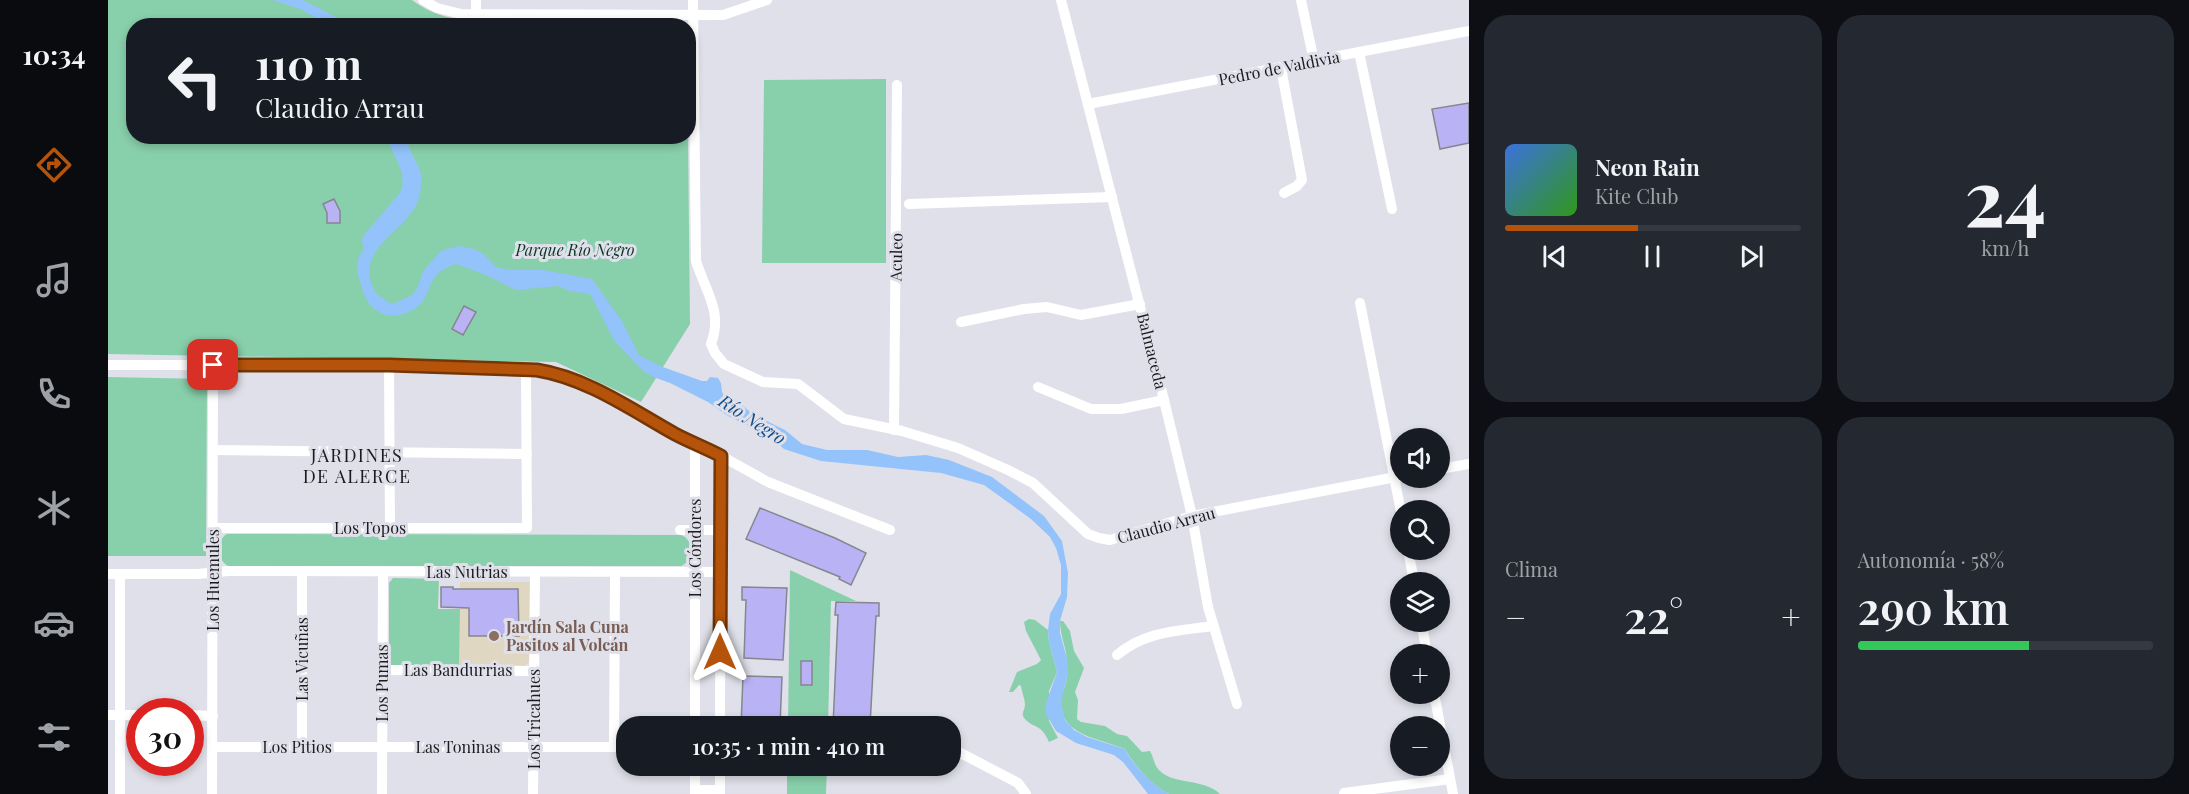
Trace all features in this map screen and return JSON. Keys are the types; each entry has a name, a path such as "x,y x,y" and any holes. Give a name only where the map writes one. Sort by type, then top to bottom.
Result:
{"street":[{"path":"423,0 445,10 476,14 693,15 723,15 767,0"},
{"path":"476,0 476,14"},
{"path":"693,0 693,15"},
{"name":"Balmaceda","path":"1061,0 1164,400 1192,516 1208,607 1237,704"},
{"path":"1301,0 1314,61"},
{"name":"Pedro de Valdivia","path":"1088,104 1469,31"},
{"path":"1359,52 1392,209"},
{"path":"1281,68 1302,180 1297,186 1284,193"},
{"name":"Aculeo","path":"894,430 897,85"},
{"name":"Claudio Arrau","path":"695,144 696,261 716,315 716,331 711,344 724,364 763,382 798,384 844,419 958,448 1016,474 1033,483 1088,534 1110,540 1192,516 1390,479"},
{"path":"909,204 1112,196"},
{"path":"1360,303 1390,440"},
{"path":"961,322 1024,309 1047,307 1081,315 1140,304"},
{"path":"108,365 389,365 526,369 548,372 570,379 768,482 890,530"},
{"name":"Los Huemules","path":"212,794 213,365"},
{"path":"389,365 390,528"},
{"path":"213,450 526,454 526,369"},
{"path":"1038,387 1091,409 1121,409 1164,400"},
{"name":"Los Cóndores","path":"695,442 695,716"},
{"name":"Los Topos","path":"213,528 527,528 526,454"},
{"name":"Los Cóndores","path":"720,716 721,456"},
{"path":"1450,467 1469,464"},
{"path":"680,530 721,530"},
{"name":"Las Vicuñas","path":"302,572 302,747"},
{"name":"Los Pumas","path":"382,794 383,572"},
{"name":"Los Tricahues","path":"534,794 535,572"},
{"path":"614,747 615,572"},
{"name":"Las Nutrias","path":"108,574 721,572"},
{"path":"120,574 120,794"},
{"path":"1117,655 1131,643 1155,635 1213,626"},
{"name":"Las Bandurrias","path":"382,670 534,671"},
{"path":"1436,704 1453,794"},
{"path":"108,715 126,715"},
{"path":"204,716 213,716"},
{"name":"Los Pitios","path":"213,747 382,747"},
{"name":"Las Toninas","path":"382,747 614,747"},
{"path":"961,753 1018,783 1026,794"},
{"path":"695,776 695,792 720,792 720,776"},
{"path":"1344,793 1450,779"}],"shaded area":[{"name":"Jardín Sala Cuna Pasitos al Volcán","path":"460,582 530,582 529,662 523,667 459,666"}],"green space":[{"name":"Parque Río Negro","path":"108,0 412,0 434,13 452,18 126,18 126,144 688,144 690,324 641,402 556,362 108,354"},
{"path":"886,79 886,263 762,263 764,80"},
{"path":"108,377 207,379 206,556 108,556"},
{"path":"227,534 681,535 688,541 691,550 688,560 681,566 228,566 221,559 218,550 220,541"},
{"path":"790,570 856,601 831,601 828,716 788,716"},
{"path":"393,578 439,579 438,609 460,609 459,666 389,665 389,583"},
{"path":"1029,619 1035,620 1048,630 1057,672 1049,691 1049,721 1058,738 1049,742 1040,729 1024,717 1025,703 1021,686 1009,692 1017,672 1041,660 1026,631 1024,622"},
{"path":"1060,621 1063,621 1070,631 1074,651 1084,668 1075,692 1078,700 1077,719 1081,722 1105,726 1117,734 1127,736 1142,752 1150,751 1156,767 1166,775 1206,786 1220,794 1169,794 1156,786 1144,774 1125,749 1082,734 1066,721 1061,699 1067,677 1067,658"},
{"path":"787,776 827,776 826,794 787,794"}],"water":[{"path":"272,0 303,0 337,18 316,18 301,9"},
{"name":"Río Negro","path":"389,144 408,144 420,170 420,193 409,216 380,246 369,268 374,290 388,302 392,304 411,296 417,289 423,271 441,251 459,246 482,253 496,267 509,270 543,270 592,279 622,321 639,355 660,366 702,381 707,381 710,377 718,378 726,398 737,401 754,415 785,430 802,444 827,450 867,450 898,457 926,455 949,460 992,477 1044,516 1062,541 1068,573 1067,597 1060,621 1060,633 1068,673 1061,702 1065,720 1074,730 1087,737 1125,749 1144,774 1156,786 1169,794 1148,794 1123,762 1114,755 1076,743 1056,731 1046,714 1046,703 1057,672 1048,630 1050,614 1061,594 1061,565 1050,537 1031,519 984,485 941,473 821,461 784,449 770,436 728,416 708,402 642,370 614,340 590,294 570,291 558,286 516,290 486,275 456,264 446,268 434,278 426,296 417,307 400,315 391,316 376,310 365,297 357,264 364,248 363,236 400,193 402,178 399,164"}],"building":[{"path":"1469,103 1469,143 1440,149 1432,109"},
{"path":"334,199 340,211 340,223 327,223 327,213 323,204"},
{"path":"464,306 476,312 463,335 452,329"},
{"path":"760,508 866,553 851,585 839,579 840,577 746,539"},
{"path":"441,587 518,589 519,636 469,636 469,608 441,607"},
{"path":"742,587 787,588 783,660 744,658 746,600 742,600"},
{"path":"836,602 879,603 879,616 876,616 871,716 833,716 838,615 835,615"},
{"path":"801,661 812,661 812,685 801,685"},
{"path":"743,676 782,677 780,716 741,716"}],"place":[{"name":"Jardín Sala Cuna Pasitos al Volcán","path":"494,636"}],"district":[{"name":"JARDINES DE ALERCE","path":"357,466"}],"route":[{"path":"213,365 389,365 537,370 559,374 582,384 634,410 678,436 721,456 720,652"}]}
